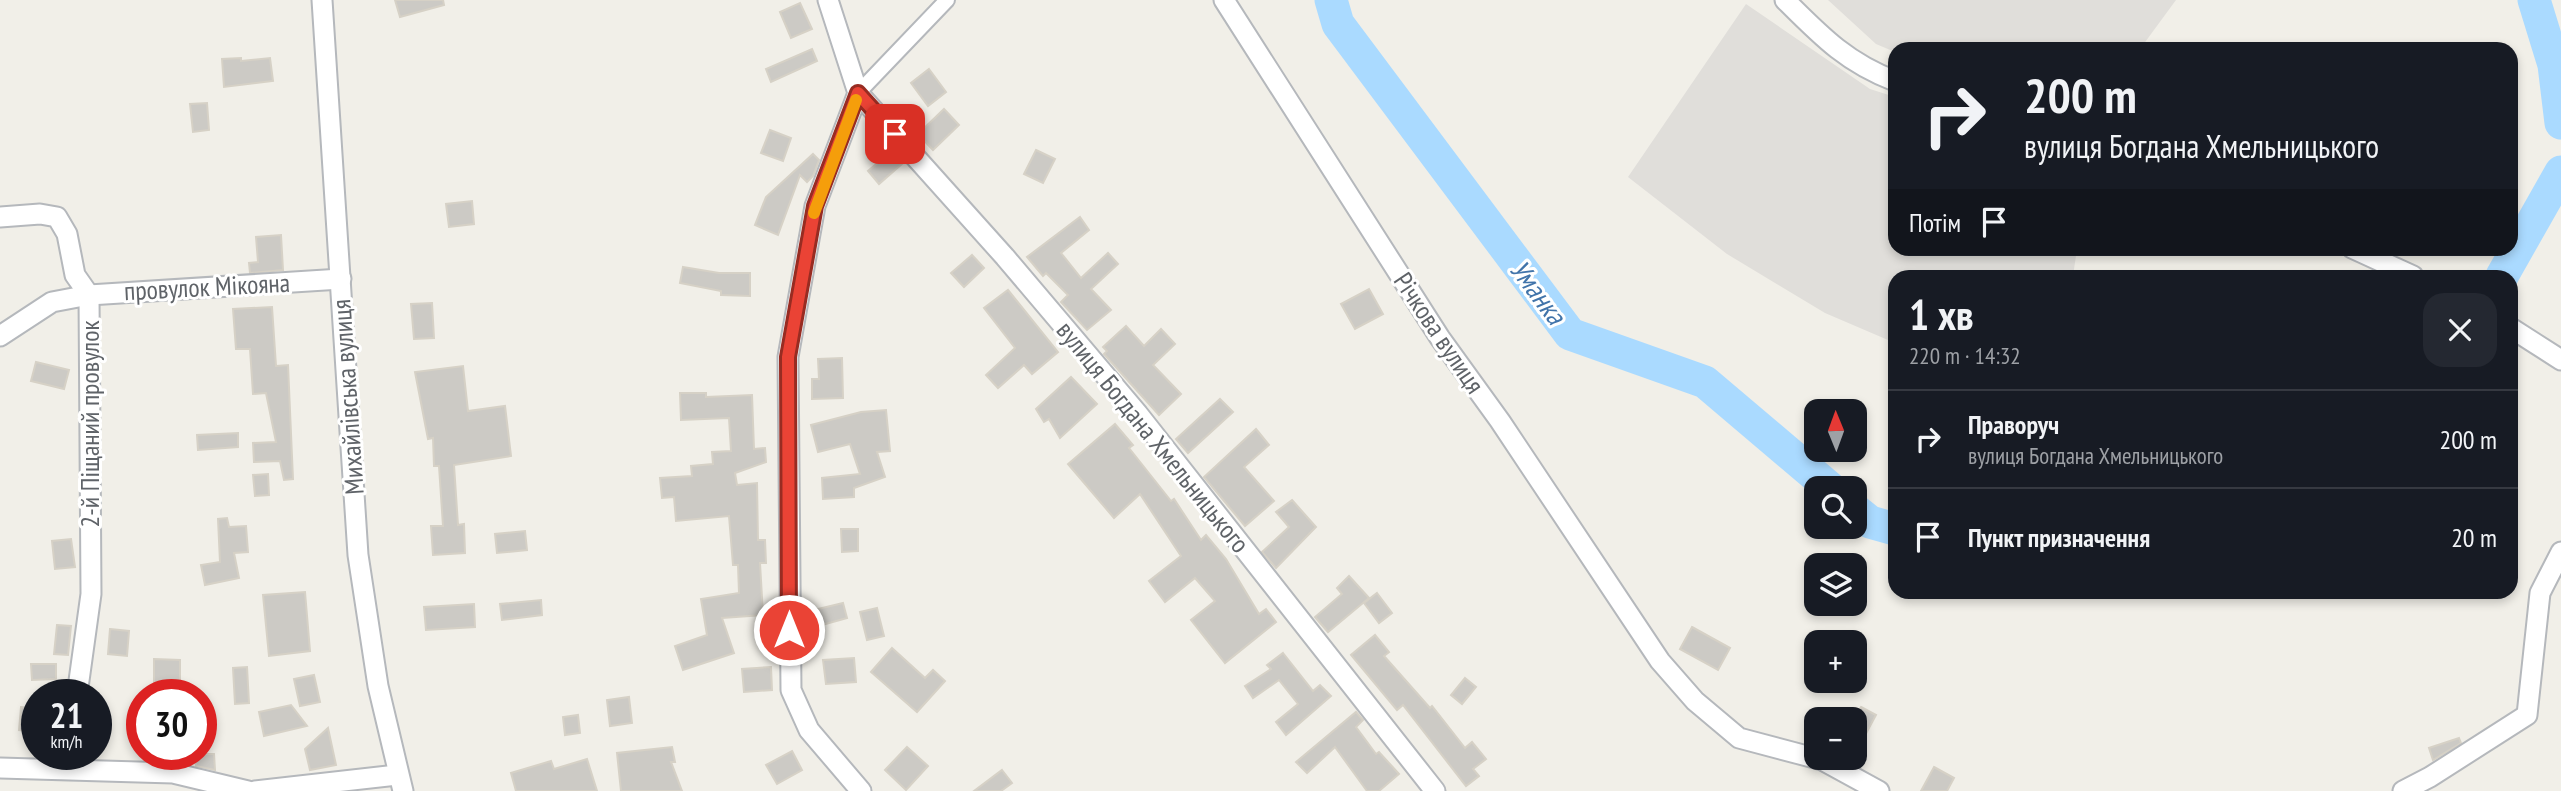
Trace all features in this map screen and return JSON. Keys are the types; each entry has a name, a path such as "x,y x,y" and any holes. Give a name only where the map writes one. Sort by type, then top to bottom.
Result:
{"street":[{"name":"Михайлівська вулиця","path":"322,0 358,555 378,686 400,783"},
{"path":"828,0 858,93"},
{"path":"861,791 809,730 791,690 788,357 815,206 858,93 947,0"},
{"name":"Річкова вулиця","path":"1224,0 1440,338 1500,421 1660,661 1695,701 1739,738 1822,760 1879,791"},
{"path":"1785,0 1828,44 1863,69 1888,78"},
{"name":"вулиця Богдана Хмельницького","path":"858,93 1005,257 1138,414 1435,791"},
{"name":"2-й Піщаний провулок","path":"0,217 40,214 57,217 67,234 75,275 89,295 91,594 79,679"},
{"path":"2369,256 2400,270"},
{"name":"провулок Мікояна","path":"0,336 52,302 89,295 341,279"},
{"path":"2518,332 2561,360"},
{"path":"2403,791 2430,777 2527,715 2540,593 2561,552"},
{"path":"0,768 21,766"},
{"path":"112,767 173,774 248,791"},
{"path":"255,791 400,783"}],"shaded area":[{"path":"1828,0 2176,0 2145,42 1888,42 1888,49 1876,44"},
{"path":"1746,4 1870,89 1888,95 1888,256 2076,256 2074,270 1888,270 1888,340 1825,313 1727,254 1628,177"}],"building":[{"path":"395,0 443,0 444,5 400,17"},
{"path":"800,3 812,29 791,38 780,12"},
{"path":"812,49 817,61 771,82 766,69"},
{"path":"241,58 241,61 270,58 273,81 224,87 222,59"},
{"path":"929,69 946,92 928,106 911,83"},
{"path":"207,103 209,130 193,132 190,104"},
{"path":"944,109 959,125 933,150 918,134"},
{"path":"770,130 791,138 783,161 761,153"},
{"path":"1036,150 1055,159 1043,183 1024,174"},
{"path":"891,152 902,164 879,184 868,171"},
{"path":"813,154 819,160 813,176 807,182 800,175 778,235 755,225 766,197"},
{"path":"472,201 474,224 449,227 446,204"},
{"path":"1080,217 1089,230 1061,253 1081,278 1108,253 1118,264 1091,289 1111,310 1087,330 1061,302 1068,295 1046,273 1043,276 1027,257"},
{"path":"281,235 283,270 250,273 249,263 258,262 256,237"},
{"path":"972,255 984,268 964,287 951,273"},
{"path":"683,267 719,273 750,273 750,296 721,295 721,291 680,283"},
{"path":"1369,289 1383,314 1355,329 1341,304"},
{"path":"1008,290 1058,352 1032,374 1024,365 998,388 986,375 1015,348 984,308"},
{"path":"432,303 434,338 414,339 411,304"},
{"path":"272,307 276,366 288,365 293,479 284,480 280,461 254,462 253,443 276,442 266,393 253,394 250,349 236,349 233,309"},
{"path":"1126,326 1144,346 1161,329 1175,344 1153,365 1181,394 1159,415 1104,354 1107,351 1103,347"},
{"path":"842,358 843,398 812,399 812,379 819,379 818,359"},
{"path":"36,362 69,370 64,389 31,381"},
{"path":"463,366 468,411 505,406 511,456 454,465 458,525 464,524 465,553 433,555 431,526 443,526 439,466 434,466 433,438 428,439 415,372"},
{"path":"1071,377 1097,404 1060,438 1049,419 1044,422 1036,409"},
{"path":"680,393 706,393 706,397 752,395 754,449 765,448 766,462 735,473 737,485 757,483 758,540 765,540 766,563 760,563 763,615 722,618 734,653 683,670 675,646 707,635 701,599 739,593 738,565 733,565 729,516 676,521 674,497 662,498 660,478 692,476 691,466 713,464 712,452 731,451 729,418 681,420"},
{"path":"1220,399 1233,412 1188,453 1176,439"},
{"path":"886,410 890,451 877,452 885,477 854,488 854,497 823,499 822,478 860,474 850,444 818,452 811,425 861,412"},
{"path":"1115,424 1133,445 1129,448 1171,501 1174,499 1201,540 1206,535 1226,559 1259,614 1266,609 1276,622 1225,663 1191,620 1215,601 1195,578 1165,602 1149,581 1181,556 1140,494 1114,518 1068,464"},
{"path":"1256,429 1269,445 1244,467 1274,501 1245,526 1204,477"},
{"path":"238,433 238,447 198,450 197,435"},
{"path":"268,474 269,495 255,496 253,475"},
{"path":"1292,500 1316,527 1276,568 1262,552 1289,527 1276,512"},
{"path":"227,518 229,527 246,526 248,552 234,553 239,578 205,585 201,565 220,562 218,519"},
{"path":"841,529 858,529 858,551 842,552"},
{"path":"525,531 527,550 497,553 495,534"},
{"path":"71,539 75,567 55,569 52,541"},
{"path":"1349,576 1369,598 1328,632 1315,617 1342,594 1337,588"},
{"path":"305,592 310,651 269,656 263,595"},
{"path":"1377,593 1392,613 1379,623 1364,603"},
{"path":"541,600 542,615 502,620 500,604"},
{"path":"843,603 847,618 822,625 818,609"},
{"path":"474,604 475,627 426,630 424,607"},
{"path":"877,608 884,636 867,640 860,612"},
{"path":"57,625 71,626 68,655 54,654"},
{"path":"1692,627 1730,648 1718,670 1680,649"},
{"path":"110,629 129,631 127,656 108,654"},
{"path":"1375,635 1389,652 1384,656 1430,708 1432,706 1465,748 1472,742 1486,759 1473,769 1479,776 1466,786 1403,705 1397,710 1351,655"},
{"path":"892,648 925,678 933,670 945,681 917,712 871,672"},
{"path":"1283,653 1313,691 1320,685 1331,696 1286,735 1276,722 1298,704 1279,680 1253,698 1245,686 1271,669 1267,665"},
{"path":"854,658 856,682 826,684 823,660"},
{"path":"154,659 180,660 180,679 154,679"},
{"path":"31,664 56,664 56,679 32,679"},
{"path":"247,667 249,703 235,704 233,668"},
{"path":"771,667 772,690 744,692 742,669"},
{"path":"314,675 320,702 300,706 294,679"},
{"path":"1465,678 1476,687 1462,704 1451,695"},
{"path":"629,697 632,723 610,726 607,700"},
{"path":"291,705 307,726 264,736 259,712"},
{"path":"1867,710 1876,715 1867,732"},
{"path":"1356,712 1363,720 1356,727 1376,754 1379,752 1399,774 1379,791 1367,791 1335,747 1307,773 1296,762"},
{"path":"578,715 580,733 565,735 563,717"},
{"path":"328,728 336,765 310,770 305,749"},
{"path":"2459,738 2461,743 2433,760 2429,748"},
{"path":"672,747 675,762 671,762 682,791 621,791 617,753"},
{"path":"907,747 928,766 906,790 885,770"},
{"path":"792,751 802,770 777,784 766,765"},
{"path":"587,759 597,791 516,791 511,773 551,761 554,769"},
{"path":"1934,767 1954,778 1947,791 1921,791"},
{"path":"1002,770 1012,783 1001,791 974,791"}],"waterway":[{"name":"Уманка","path":"1331,0 1338,24 1570,334 1705,382 1816,476"},
{"name":"Уманка","path":"2534,0 2554,65 2561,123"},
{"name":"Уманка","path":"2518,248 2561,172"},
{"name":"Уманка","path":"2505,270 2513,256"},
{"name":"Уманка","path":"1867,520 1888,527"}],"slow traffic":[{"path":"814,213 856,100"}],"route":[{"path":"789,630 788,357 815,206 858,93 895,134"}]}
